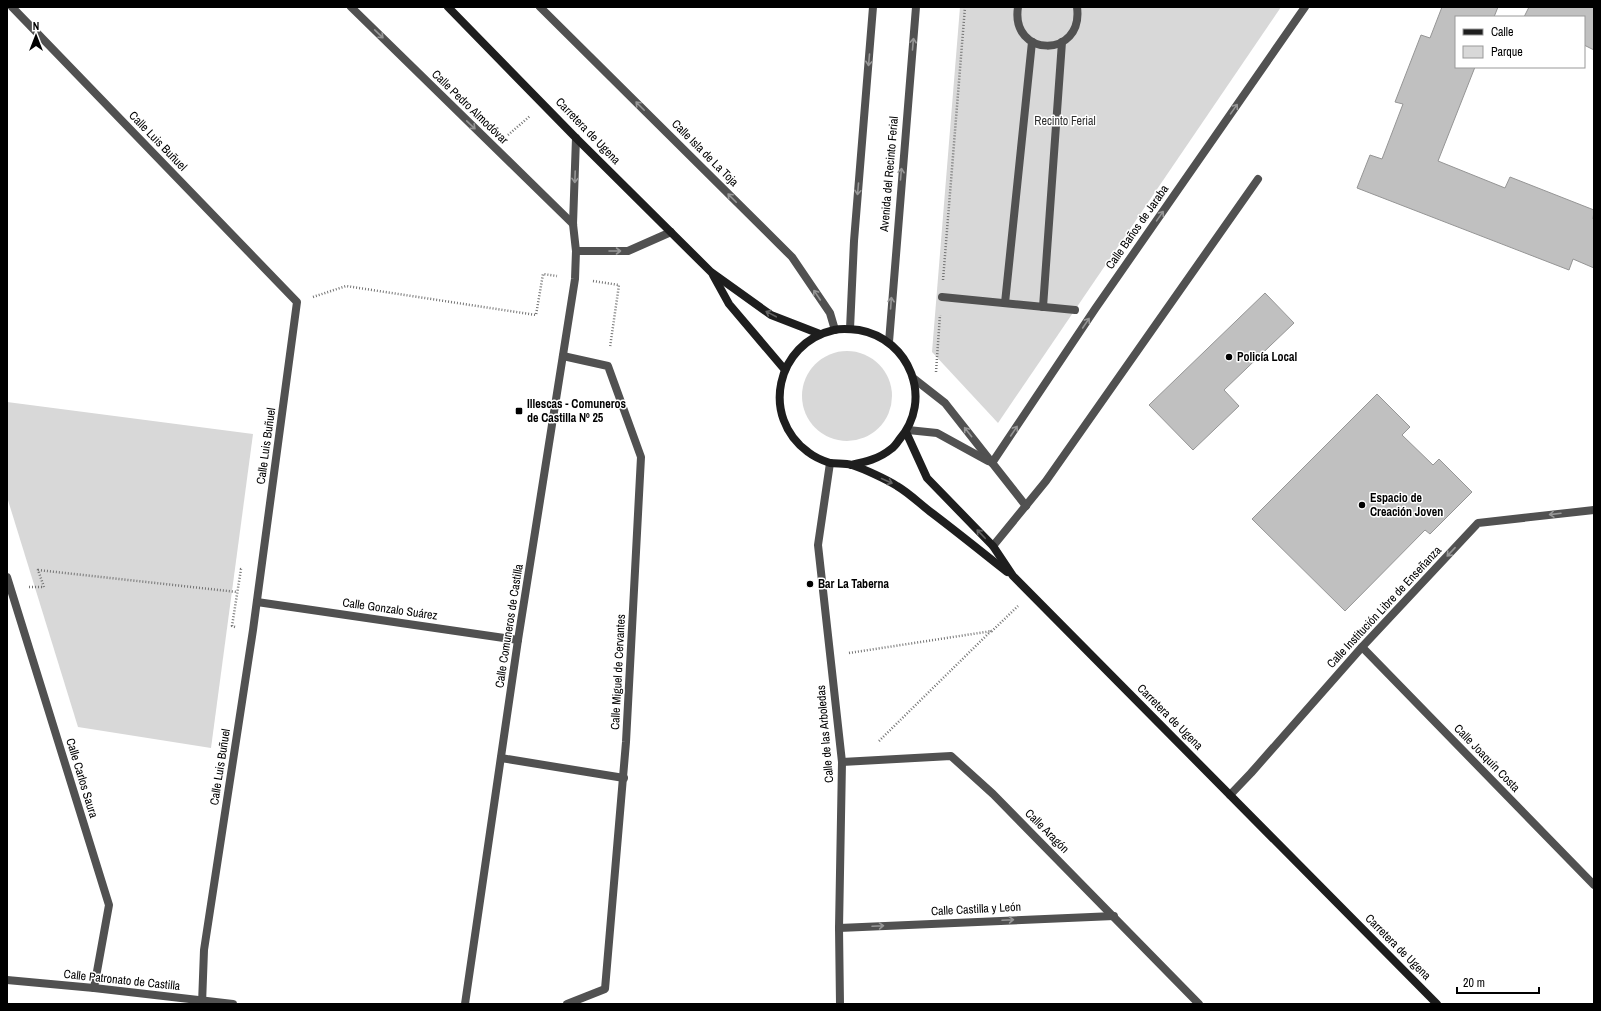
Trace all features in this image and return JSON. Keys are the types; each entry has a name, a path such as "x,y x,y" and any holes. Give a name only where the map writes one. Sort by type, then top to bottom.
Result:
{"main road":[{"name":"Carretera de Ugena","path":"448,7 576,138 711,272 771,314 820,334"},
{"name":"Carretera de Ugena","path":"711,272 729,304 784,370"},
{"path":"850,329 870,332 888,342 904,358 913,378 916,400 913,417 907,431 892,449 873,460 851,465 830,463 808,453 792,436 781,415 779,392 784,370 794,354 806,343 820,334 835,330 850,329"},
{"name":"Carretera de Ugena","path":"907,431 927,478 993,546 1013,576 1437,1004"},
{"path":"851,465 898,486 1013,576"}],"street":[{"name":"Calle Luis Buñuel","path":"12,7 298,302 257,602 204,950 201,1002"},
{"name":"Calle Pedro Almodóvar","path":"351,7 573,224"},
{"name":"Calle Isla de La Toja","path":"540,7 792,257 830,313 835,330"},
{"path":"850,329 854,241 873,7"},
{"name":"Avenida del Recinto Ferial","path":"888,342 916,7"},
{"path":"1018,7 1017,18 1019,27 1024,36 1032,42 1052,46 1071,36 1079,17 1077,7"},
{"name":"Calle Baños de Jaraba","path":"992,463 1095,309 1305,7"},
{"path":"1005,303 1032,42"},
{"path":"1043,307 1062,42"},
{"name":"Calle Comuneros de Castilla","path":"465,1004 500,758 575,279 576,251 573,224 576,138"},
{"path":"993,546 1046,481 1258,180"},
{"path":"576,251 628,251 672,232"},
{"path":"942,297 1075,310"},
{"path":"563,356 608,366"},
{"name":"Calle Miguel de Cervantes","path":"567,1004 605,989 624,778 641,457 608,366"},
{"path":"913,378 945,403 1026,506"},
{"path":"907,431 937,433 992,463"},
{"name":"Calle de las Arboledas","path":"830,463 818,545 842,762 839,928 840,1004"},
{"name":"Calle Institución Libre de Enseñanza","path":"1230,795 1362,647 1478,523 1594,510"},
{"name":"Calle Carlos Saura","path":"7,577 109,905 94,988"},
{"name":"Calle Gonzalo Suárez","path":"257,602 518,640"},
{"name":"Calle Joaquín Costa","path":"1362,647 1594,885"},
{"name":"Calle Aragón","path":"842,762 951,756 993,794 1200,1004"},
{"path":"500,758 624,778"},
{"name":"Calle Castilla y León","path":"839,928 1114,916"},
{"name":"Calle Patronato de Castilla","path":"7,980 94,988 201,1002 233,1004"}],"path":[{"path":"934,394 966,7"},
{"path":"494,148 544,104"},
{"path":"298,302 346,286 536,315 543,274 620,285 608,366"},
{"path":"10,588 44,587 38,570 237,592"},
{"path":"875,760 876,744 1030,594"},
{"path":"830,656 992,631"}],"green space":[{"name":"Recinto Ferial","path":"960,7 1281,7 998,423 932,352"},
{"path":"847,351 864,355 879,364 888,379 892,396 888,413 879,428 864,437 847,441 830,437 815,428 806,413 802,396 806,379 815,364 830,355"},
{"path":"7,402 253,434 211,748 78,727 7,497"}],"building":[{"path":"1442,7 1498,7 1494,16 1455,16 1455,68 1475,68 1438,161 1505,188 1510,177 1594,210 1594,268 1573,259 1569,270 1357,188 1370,155 1382,159 1403,104 1395,102 1421,35 1430,38"},
{"path":"1529,7 1594,7 1594,50 1585,46 1585,16 1524,16"},
{"name":"Policía Local","path":"1265,293 1294,323 1224,390 1239,406 1193,450 1149,405"},
{"name":"Espacio de Creación Joven","path":"1377,394 1410,427 1402,435 1433,465 1439,459 1472,492 1430,534 1425,530 1345,611 1252,519"}],"place":[{"name":"Policía Local","path":"1229,357"},
{"name":"Illescas - Comuneros de Castilla Nº 25","path":"519,411"},
{"name":"Espacio de Creación Joven","path":"1362,505"},
{"name":"Bar La Taberna","path":"810,584"}]}
